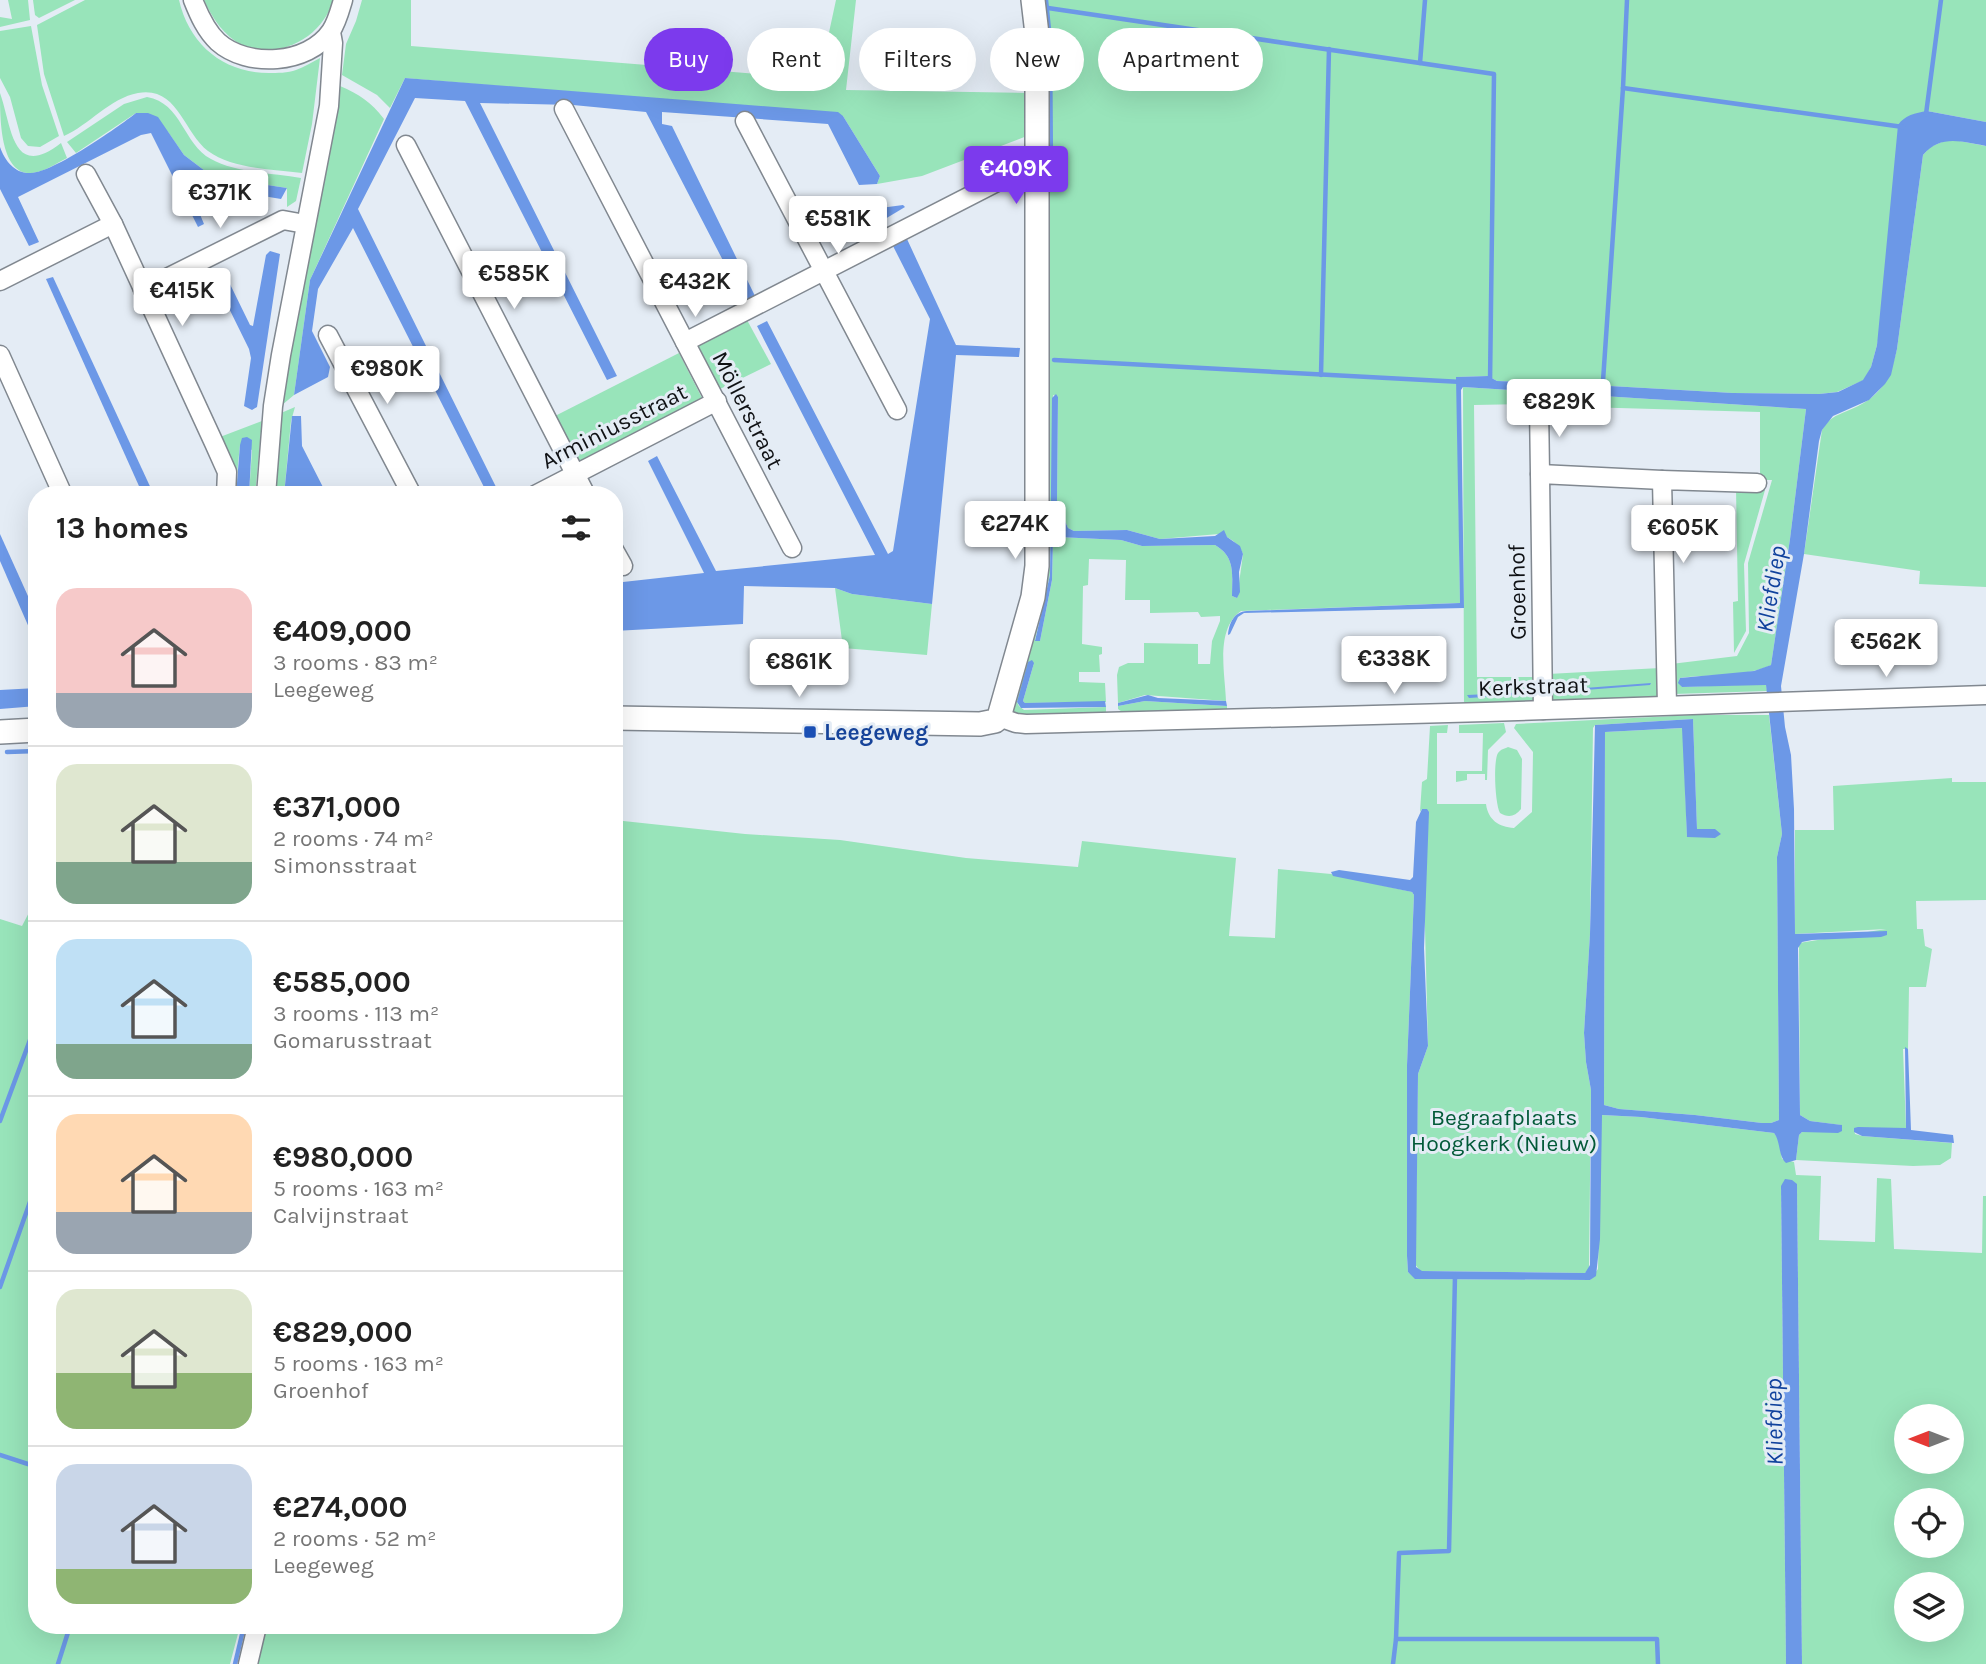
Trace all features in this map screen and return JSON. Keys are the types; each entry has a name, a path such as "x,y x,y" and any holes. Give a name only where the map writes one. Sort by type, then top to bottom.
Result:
{"main road":[{"path":"623,718 980,724 995,721 999,717 1033,597 1037,566 1037,34 1032,0"},
{"path":"0,732 28,730"}],"street":[{"path":"193,0 205,26 217,41 235,53 271,59 296,54 315,45 331,32 343,0"},
{"path":"266,486 273,406 329,106 333,43 331,32"},
{"name":"Möllerstraat","path":"564,109 792,548"},
{"path":"745,121 897,410"},
{"path":"406,145 581,486"},
{"path":"685,342 1038,161"},
{"path":"86,174 113,224 227,472 226,486"},
{"path":"143,290 283,220 305,224"},
{"path":"0,281 113,224"},
{"path":"328,335 407,486"},
{"path":"0,355 59,486"},
{"name":"Arminiusstraat","path":"552,486 717,401"},
{"name":"Groenhof","path":"1539,405 1543,710"},
{"path":"1540,474 1757,483"},
{"path":"1662,480 1667,705"},
{"name":"Kerkstraat","path":"999,717 1026,724 1986,695"},
{"path":"248,1664 255,1634"}],"green space":[{"path":"8,0 28,0 30,20 0,27 0,17 12,19"},
{"path":"33,0 75,0 39,18 35,15"},
{"path":"85,0 179,0 191,30 210,53 223,62 252,72 290,72 320,58 312,124 302,173 253,167 218,157 199,143 171,103 162,96 151,93 138,93 118,100 64,136 44,74 37,25"},
{"path":"204,0 333,0 328,13 310,35 284,48 270,50 242,45 230,37 219,26"},
{"path":"362,0 411,0 411,46 644,65 644,91 733,91 733,72 747,73 747,91 845,91 845,28 830,28 836,0 856,0 846,90 1028,93 1027,136 922,176 877,184 880,176 843,116 405,78 390,108 377,95 342,75 346,44"},
{"path":"1045,0 1986,0 1986,122 1927,111 1877,345 1864,380 1837,392 1819,394 1733,393 1610,386 1603,381 1593,384 1497,381 1488,376 1457,377 1460,603 1241,611 1228,629 1223,652 1226,701 1145,695 1118,703 1119,667 1128,663 1144,663 1144,643 1198,644 1198,664 1210,664 1212,641 1220,616 1201,617 1198,612 1150,613 1150,600 1125,600 1126,560 1089,559 1088,585 1083,586 1082,644 1102,647 1102,654 1099,655 1100,672 1079,672 1079,682 1105,683 1106,702 1025,703 1023,701 1034,663 1017,702 1024,710 1106,707 1106,713 1018,717 1011,712 1027,637 1044,231 1050,231 1049,91 1084,91 1084,28 1048,28","holes":["1053,395 1058,397 1057,503 1068,528 1074,531 1127,530 1160,539 1223,535 1236,544 1243,554 1237,598 1232,596 1230,561 1215,545 1142,546 1121,540 1058,537 1053,540 1052,580 1040,641 1035,640 1050,575"]},
{"path":"31,26 42,85 59,136 40,147 28,146 21,138 10,97 0,78 0,31"},
{"path":"340,86 364,99 384,119 310,280 294,395 282,405 288,356"},
{"path":"0,93 12,134 23,153 32,156 45,153 61,143 67,158 32,173 21,171 13,165 4,144"},
{"path":"147,97 168,107 194,144 211,159 243,170 301,178 296,201 287,207 287,188 213,177 184,155 168,132 136,113 76,153 67,142 124,104"},
{"path":"1949,139 1986,146 1986,587 1919,584 1920,571 1804,554 1822,430 1833,418 1875,394 1890,371 1897,349 1923,155 1930,147"},
{"path":"747,320 771,364 720,389 698,345"},
{"path":"679,353 702,398 579,464 555,416"},
{"path":"1463,387 1806,409 1771,665 1751,672 1679,680 1682,687 1766,684 1767,691 1674,694 1671,664 1737,656 1749,633 1748,563 1772,480 1760,480 1760,412 1548,406 1546,400 1533,400 1531,404 1474,405 1477,677 1537,677 1534,703 1467,705 1464,702"},
{"path":"295,407 291,421 285,486 274,486 281,413"},
{"path":"262,421 256,486 250,486 252,450 240,445 237,474 231,473 220,437"},
{"path":"1736,488 1765,490 1744,564 1746,631 1734,653 1733,602 1738,601"},
{"path":"835,588 852,594 932,604 927,655 843,648"},
{"path":"1660,668 1660,691 1655,698 1553,702 1549,698 1548,674"},
{"path":"1145,701 1227,706 1227,711 1125,714 1118,709 1118,706"},
{"name":"Begraafplaats Hoogkerk (Nieuw)","path":"1693,715 1769,715 1782,834 1777,857 1779,1120 1762,1123 1619,1109 1604,1105 1605,732 1683,728 1687,837 1715,829 1697,830 1693,719 1595,725 1590,934 1584,1033 1591,1090 1589,1269 1585,1273 1420,1271 1415,1264 1418,1074 1428,1046 1422,809 1420,812 1422,782 1427,779 1430,726 1448,725 1447,733 1437,733 1437,804 1486,804 1495,822 1514,828 1532,812 1533,752 1514,728 1516,724"},
{"path":"1504,723 1506,732 1488,750 1487,780 1485,774 1467,774 1467,780 1456,782 1456,771 1482,771 1483,733 1459,733 1459,725"},
{"path":"1508,747 1517,750 1522,759 1521,809 1509,816 1500,813 1498,808 1495,773 1498,753"},
{"path":"1952,778 1952,782 1986,782 1986,900 1916,901 1917,929 1923,929 1925,946 1932,949 1926,987 1909,987 1908,1049 1903,1049 1906,1128 1854,1129 1855,1134 1862,1136 1952,1143 1951,1158 1940,1165 1913,1166 1796,1160 1799,1135 1802,1132 1841,1125 1810,1121 1800,1115 1799,943 1886,929 1795,934 1795,830 1834,830 1833,786"},
{"path":"623,821 745,834 840,840 966,858 1078,867 1082,841 1236,858 1229,936 1275,938 1278,869 1331,874 1412,892 1407,1065 1407,1256 1408,1272 1416,1279 1590,1280 1598,1269 1601,1115 1641,1117 1774,1133 1779,1140 1782,1159 1794,1162 1796,1175 1821,1176 1819,1240 1875,1242 1877,1178 1891,1179 1894,1249 1982,1253 1983,1196 1986,1196 1986,1664 1802,1664 1797,1185 1781,1186 1786,1664 257,1664 264,1634 623,1634"},
{"path":"28,914 28,1634 238,1634 230,1664 0,1664 0,919 22,926"}],"water":[{"path":"405,78 838,112 880,176 877,184 859,185 828,124 662,112 662,124 672,126 755,296 744,301 646,112 573,105 480,103 617,376 607,380 465,101 415,98 358,209 496,486 483,486 353,228 318,289 312,331 330,367 328,377 294,395 310,280"},
{"path":"1927,111 1986,122 1986,146 1945,142 1930,148 1923,155 1897,349 1891,375 1869,400 1833,416 1822,430 1819,441 1804,554 1781,686 1791,755 1795,934 1887,931 1887,935 1881,937 1812,940 1802,942 1798,948 1800,1115 1810,1121 1842,1125 1842,1131 1802,1132 1799,1135 1796,1160 1786,1163 1774,1133 1602,1115 1600,1239 1596,1276 1590,1280 1415,1279 1408,1272 1407,1256 1407,1065 1414,895 1412,892 1333,876 1331,872 1339,870 1410,880 1413,877 1416,822 1422,809 1429,812 1424,948 1428,1046 1418,1074 1416,1267 1422,1271 1585,1273 1590,1265 1591,1090 1584,1033 1590,934 1595,725 1693,719 1697,829 1715,829 1721,834 1715,838 1687,837 1682,728 1605,732 1604,1105 1619,1109 1762,1123 1779,1120 1777,857 1782,834 1766,685 1682,687 1678,683 1680,678 1754,671 1771,665 1806,409 1463,387 1464,608 1244,613 1238,617 1228,635 1231,622 1239,613 1247,611 1460,603 1456,377 1488,376 1497,381 1593,384 1603,381 1610,386 1733,393 1819,394 1838,392 1863,380 1871,367 1877,345 1898,125 1907,117"},
{"path":"136,113 148,113 158,117 184,155 213,177 287,188 281,199 187,183 204,224 198,227 151,133 141,135 18,197 39,242 29,246 0,189 0,147 15,169 25,173 41,171 85,148"},
{"path":"903,205 905,207 880,222 873,209"},
{"path":"907,239 956,345 1020,348 1019,357 956,355 932,604 852,594 835,588 744,586 743,624 623,631 623,582 704,573 648,461 657,456 716,571 875,555 757,326 767,321 888,554 893,551 930,319 893,246"},
{"path":"270,251 280,254 257,407 252,410 244,406 251,358 249,349 216,282 227,278 250,325 253,326 266,255"},
{"path":"53,277 150,486 139,486 46,279"},
{"path":"1056,394 1057,503 1068,528 1074,531 1127,530 1160,539 1215,536 1224,530 1227,537 1240,546 1243,554 1239,572 1240,592 1237,598 1232,596 1230,561 1215,545 1142,546 1121,540 1058,537 1053,540 1052,580 1040,641 1035,641 1050,575 1052,398"},
{"path":"292,416 301,416 302,446 322,486 285,486"},
{"path":"242,438 252,440 249,486 237,486"},
{"path":"0,534 28,596 28,625 0,561"},
{"path":"1032,660 1034,663 1023,701 1025,703 1105,701 1106,707 1021,708 1017,702 1028,662"},
{"path":"1651,683 1559,692 1558,690"},
{"path":"28,688 28,707 0,709 0,690"},
{"path":"1531,692 1469,698 1467,695"},
{"path":"1148,695 1158,698 1226,701 1227,706 1145,701 1118,706 1118,703"},
{"path":"1905,1047 1908,1049 1911,1130 1953,1135 1954,1143 1862,1136 1854,1132 1854,1128 1858,1127 1906,1128"},
{"path":"1785,1179 1797,1184 1802,1664 1786,1664 1781,1186"}],"waterway":[{"path":"1046,0 1050,40 1051,176"},
{"path":"1420,63 1425,0"},
{"path":"1603,381 1627,0"},
{"path":"1926,114 1941,0"},
{"path":"1048,8 1494,74 1490,383"},
{"path":"1321,375 1329,49"},
{"path":"1623,88 1903,127"},
{"path":"1054,360 1462,382"},
{"path":"7,752 28,751"},
{"path":"0,1121 28,1045"},
{"path":"0,1287 28,1208"},
{"path":"1393,1664 1399,1553 1449,1551 1455,1276"},
{"path":"0,1455 28,1464"},
{"path":"58,1664 67,1634"},
{"path":"235,1664 242,1634"},
{"path":"1396,1639 1657,1639 1658,1664"}],"place":[{"name":"Leegeweg","path":"810,732"}],"water label":[{"name":"Kliefdiep","path":"1771,589"},
{"name":"Kliefdiep","path":"1774,1422"}]}
